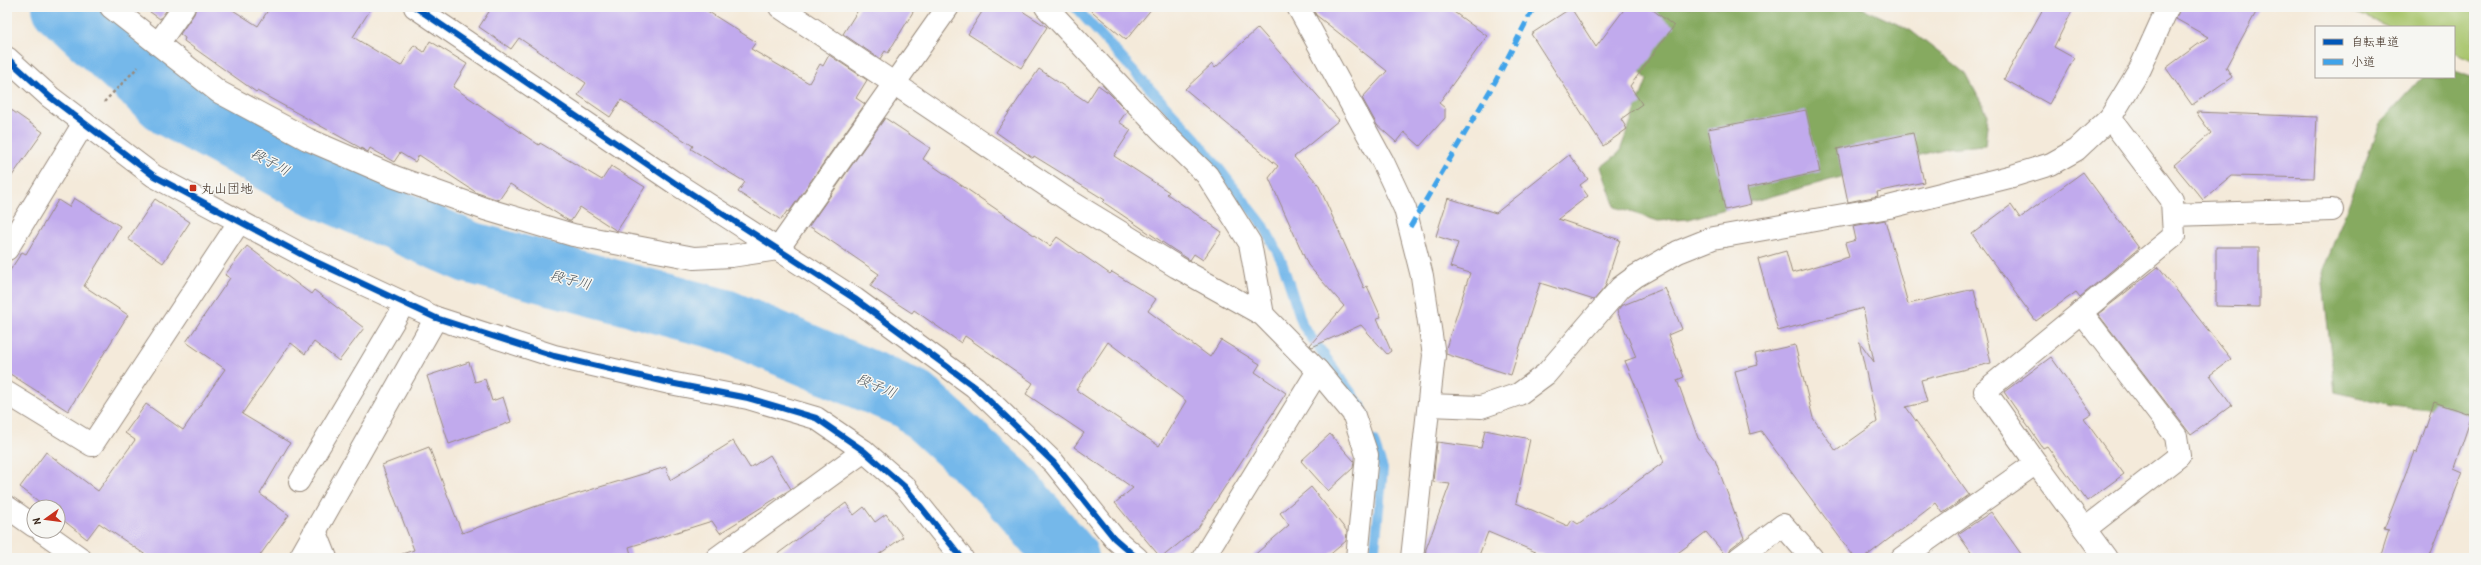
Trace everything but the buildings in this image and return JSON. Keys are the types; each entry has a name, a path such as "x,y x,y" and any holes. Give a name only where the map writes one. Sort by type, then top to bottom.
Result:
{"street":[{"path":"111,7 219,92 307,139 394,177 485,209 573,235 694,258 731,256 778,249 948,7"},
{"path":"158,44 184,7"},
{"path":"415,7 675,184 855,299 975,387 1054,463 1114,538 1138,558"},
{"path":"780,7 1071,202 1177,267 1263,315 1318,371 1353,413 1367,455 1357,558"},
{"path":"1046,7 1163,132 1207,175 1250,242 1263,315"},
{"path":"1298,7 1383,162 1405,209 1422,276 1434,355 1412,558"},
{"path":"1428,405 1481,407 1519,394 1546,374 1621,287 1636,276 1678,252 1713,238 1889,207 2030,171 2051,164 2076,150 2110,118 2140,69 2168,7"},
{"path":"7,58 91,116 154,176 310,259 406,302 436,318 554,356 670,383 748,398 816,418 864,451 905,487 962,558"},
{"path":"7,249 91,116"},
{"path":"2106,558 1985,391 2174,236 2172,200 2110,118"},
{"path":"2173,216 2332,210"},
{"path":"7,392 92,446 240,221"},
{"path":"2080,312 2176,436 2179,456 2084,529"},
{"path":"300,558 427,338 436,318"},
{"path":"1203,558 1318,371"},
{"path":"717,558 864,451"},
{"path":"1902,558 2036,463"},
{"path":"7,507 26,520"},
{"path":"1739,558 1783,525 1812,558"},
{"path":"315,530 326,558"},
{"path":"53,539 80,558"}],"lane":[{"path":"299,482 406,302"}],"path":[{"path":"91,116 141,64"}],"green space":[{"path":"1628,7 1860,7 1910,30 1966,74 1988,115 1985,145 1946,148 1689,219 1658,221 1615,207 1601,167 1619,153 1647,80 1623,50"},
{"path":"2341,7 2474,7 2474,62 2455,53 2455,26 2388,26"},
{"path":"2455,71 2474,78 2474,414 2392,405 2335,392 2322,273 2380,123 2421,78 2455,78"}],"waterway":[{"name":"段子川","path":"63,7 170,106 309,182 468,252 724,320 913,400 1008,487 1068,558"},
{"path":"1075,7 1197,140 1264,226 1282,262 1303,326 1361,406 1364,415"},
{"path":"1373,440 1383,469 1374,558"}],"marked path":[{"path":"1410,227 1495,82 1534,7"}],"cycle path":[{"path":"415,7 675,183 855,299 975,387 1054,463 1114,538 1137,558"},
{"path":"7,58 50,97 154,176 310,259 436,318 554,356 670,383 748,398 816,418 864,451 905,487 962,558"}],"place":[{"name":"丸山団地","path":"193,188"}]}
